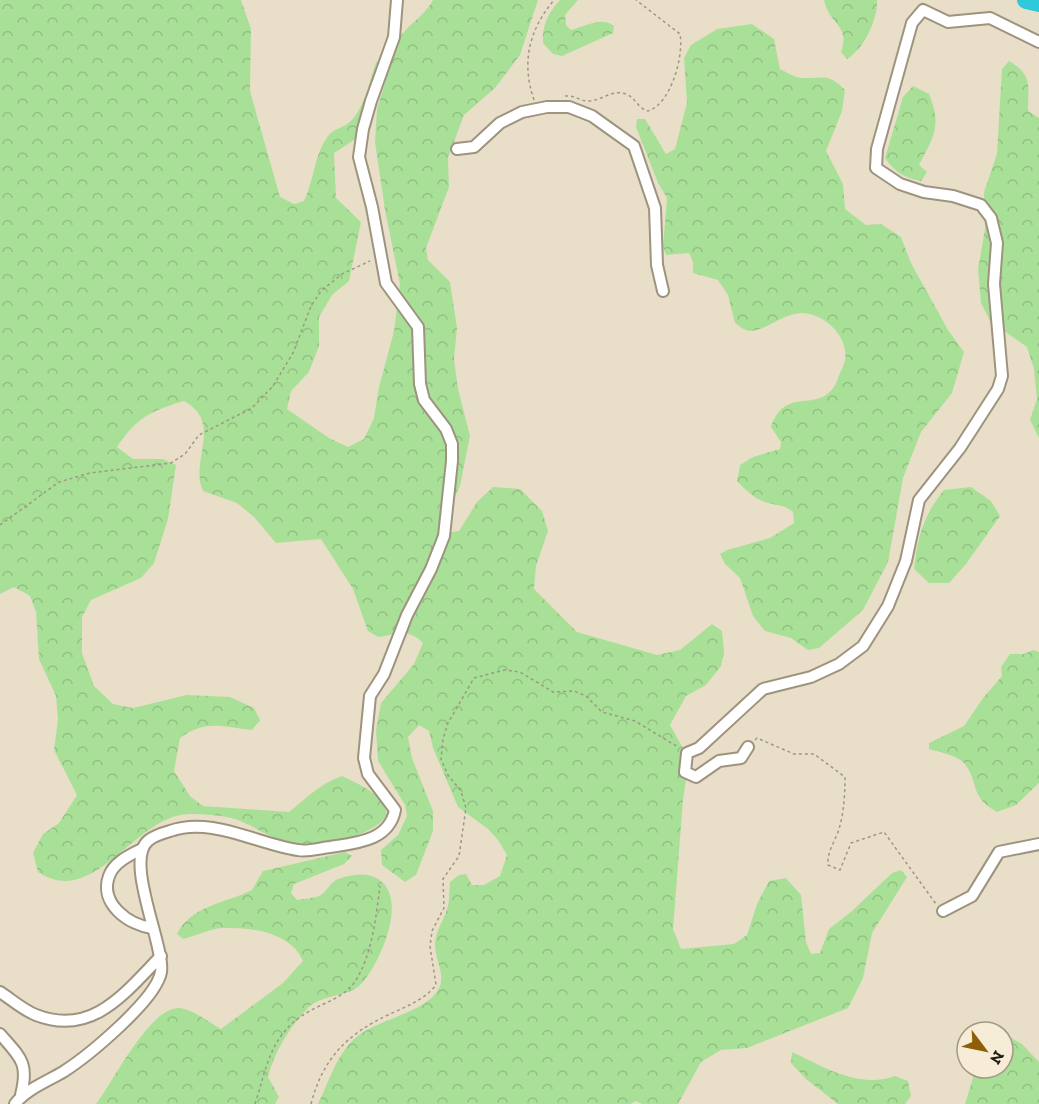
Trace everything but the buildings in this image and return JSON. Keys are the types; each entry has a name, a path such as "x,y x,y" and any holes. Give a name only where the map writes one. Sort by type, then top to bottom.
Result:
{"street":[{"path":"152,928 136,926 122,917 108,893 109,875 124,858 142,849 148,840 172,830 200,827 239,834 302,851 362,842 386,829 393,820 395,810 368,774 364,758 370,696 384,674 407,615 431,569 444,536 453,461 452,444 446,429 424,400 420,384 418,327 387,283 372,207 359,158 368,110 394,37 397,0"},
{"path":"748,747 741,758 718,761 696,777 685,772 687,753 699,748 763,689 811,677 839,664 863,646 888,606 906,561 919,500 960,448 998,389 1002,367 994,284 997,243 992,218 981,205 953,196 908,187 876,168 877,149 912,23 923,10 948,22 990,18 1039,42"},
{"path":"457,149 474,147 500,123 522,112 537,108 569,107 592,116 634,146 655,208 657,265 663,291"},
{"path":"943,911 972,896 999,852 1039,844"},
{"path":"18,1100 98,1047 144,1001 160,974 160,956 141,870 142,849"},
{"path":"0,992 34,1014 58,1021 83,1021 110,1006 160,956"},
{"path":"0,1034 22,1059 26,1075 18,1100"}],"path":[{"path":"537,108 529,84 528,53 534,27 554,0"},
{"path":"556,98 573,96 591,101 613,92 623,93 632,97 638,107 648,111 663,102 674,77 681,42 680,34 636,0"},
{"path":"0,525 59,482 90,473 171,463 185,454 199,435 252,408 273,386 293,353 310,306 321,291 342,274 376,258"},
{"path":"311,1104 316,1087 329,1062 344,1042 374,1022 427,997 436,985 430,946 432,931 444,908 443,879 459,856 466,808 461,791 448,776 441,759 443,739 448,723 474,678 505,670 519,672 553,692 574,691 586,696 602,712 636,721 687,753"},
{"path":"748,747 757,738 794,754 814,754 844,777 843,811 839,830 828,855 828,865 840,870 851,843 884,832 943,911"},
{"path":"255,1104 264,1066 274,1045 292,1024 307,1012 332,1001 353,985 361,971 375,924 380,886"}],"green space":[{"path":"0,0 241,0 251,29 250,91 280,197 294,204 304,201 323,143 330,133 348,123 356,115 376,62 382,60 357,138 334,153 336,198 361,222 349,281 332,295 319,317 319,346 309,372 291,391 287,409 329,438 348,447 364,439 374,418 379,387 394,331 400,284 385,210 375,142 377,109 398,41 433,0 538,0 520,55 495,88 464,115 448,158 449,187 426,248 428,260 450,282 457,328 454,359 458,389 470,436 460,486 441,526 444,533 459,531 477,502 493,487 520,489 542,511 548,531 536,566 534,589 577,632 657,655 680,650 712,624 722,631 724,652 721,666 706,685 686,696 670,725 689,759 683,800 673,929 681,949 734,944 747,935 757,904 769,881 786,878 801,895 806,942 811,954 820,953 829,929 852,911 892,873 901,870 907,877 872,933 863,978 848,1008 747,1048 721,1050 701,1062 678,1104 642,1104 636,1101 631,1104 318,1104 337,1062 353,1040 373,1027 423,1004 439,988 441,972 435,943 448,906 450,882 459,875 466,874 472,885 484,885 500,876 507,855 488,829 458,807 433,748 429,731 419,725 408,737 412,758 433,811 433,831 416,875 405,882 382,865 381,850 398,835 407,816 405,805 378,761 376,730 381,703 414,664 423,643 412,635 397,634 378,637 368,631 353,589 321,539 276,543 254,517 237,503 203,491 200,479 204,431 202,420 196,410 184,401 146,416 131,429 117,447 133,459 163,459 176,465 168,519 154,563 141,578 91,600 82,617 82,653 94,686 113,704 133,708 187,695 230,697 254,708 260,720 252,730 207,726 189,732 180,738 174,771 190,796 203,806 289,812 320,787 342,776 376,795 385,807 387,815 370,830 358,835 318,844 294,844 278,840 231,818 190,814 170,818 151,828 97,870 78,879 59,880 38,872 33,853 43,834 59,823 77,795 54,750 58,720 56,696 39,659 36,612 30,596 14,587 0,594"},
{"path":"560,0 578,0 565,15 566,25 571,30 604,22 614,26 613,33 562,56 553,54 543,43 544,31 549,15"},
{"path":"824,0 877,0 877,8 869,33 859,48 847,59 841,52 843,36 841,30 830,15"},
{"path":"752,24 774,39 780,69 799,78 830,79 845,90 842,111 826,151 843,184 845,209 866,225 881,224 901,237 911,263 948,330 964,352 952,393 921,432 903,478 888,562 863,610 819,648 808,650 791,638 765,631 753,616 740,578 725,564 720,554 770,538 794,523 793,512 790,509 761,500 737,481 740,465 753,457 780,449 781,442 771,427 777,414 785,406 813,400 830,392 844,362 843,343 834,328 811,314 790,315 756,330 745,330 735,323 728,295 718,280 693,273 693,262 689,253 666,255 663,247 667,198 658,183 636,127 637,119 645,119 666,154 675,149 687,103 684,58 691,45 717,29"},
{"path":"1009,61 1026,76 1028,111 1039,118 1039,438 1030,420 1037,399 1034,369 1027,347 990,321 981,303 978,269 985,229 984,192 997,154 1002,69"},
{"path":"913,86 929,94 936,123 935,131 919,165 927,172 921,181 900,174 885,158 903,97"},
{"path":"971,487 991,501 1000,516 966,564 949,583 929,583 914,569 917,547 927,517 944,490"},
{"path":"1033,650 1039,652 1039,783 1016,805 997,812 982,800 964,763 952,756 929,749 929,743 964,726 983,698 1002,676 1001,667 1010,654 1024,654"},
{"path":"345,852 352,856 344,864 294,884 291,893 297,900 319,896 339,879 356,875 367,875 381,881 389,893 392,907 385,942 370,972 357,988 312,1005 288,1033 278,1050 268,1077 279,1097 275,1104 96,1104 133,1047 156,1019 168,1011 179,1008 196,1014 221,1029 283,983 303,961 290,944 270,934 246,929 219,928 183,939 177,934 183,925 200,911 252,890 263,871"},
{"path":"1015,1040 1039,1062 1039,1104 965,1104 972,1080 1015,1080"},
{"path":"792,1052 829,1070 855,1078 868,1080 895,1076 908,1081 911,1096 905,1104 838,1104 806,1079 791,1063"}],"waterway":[{"path":"1026,0 1039,3"}]}
